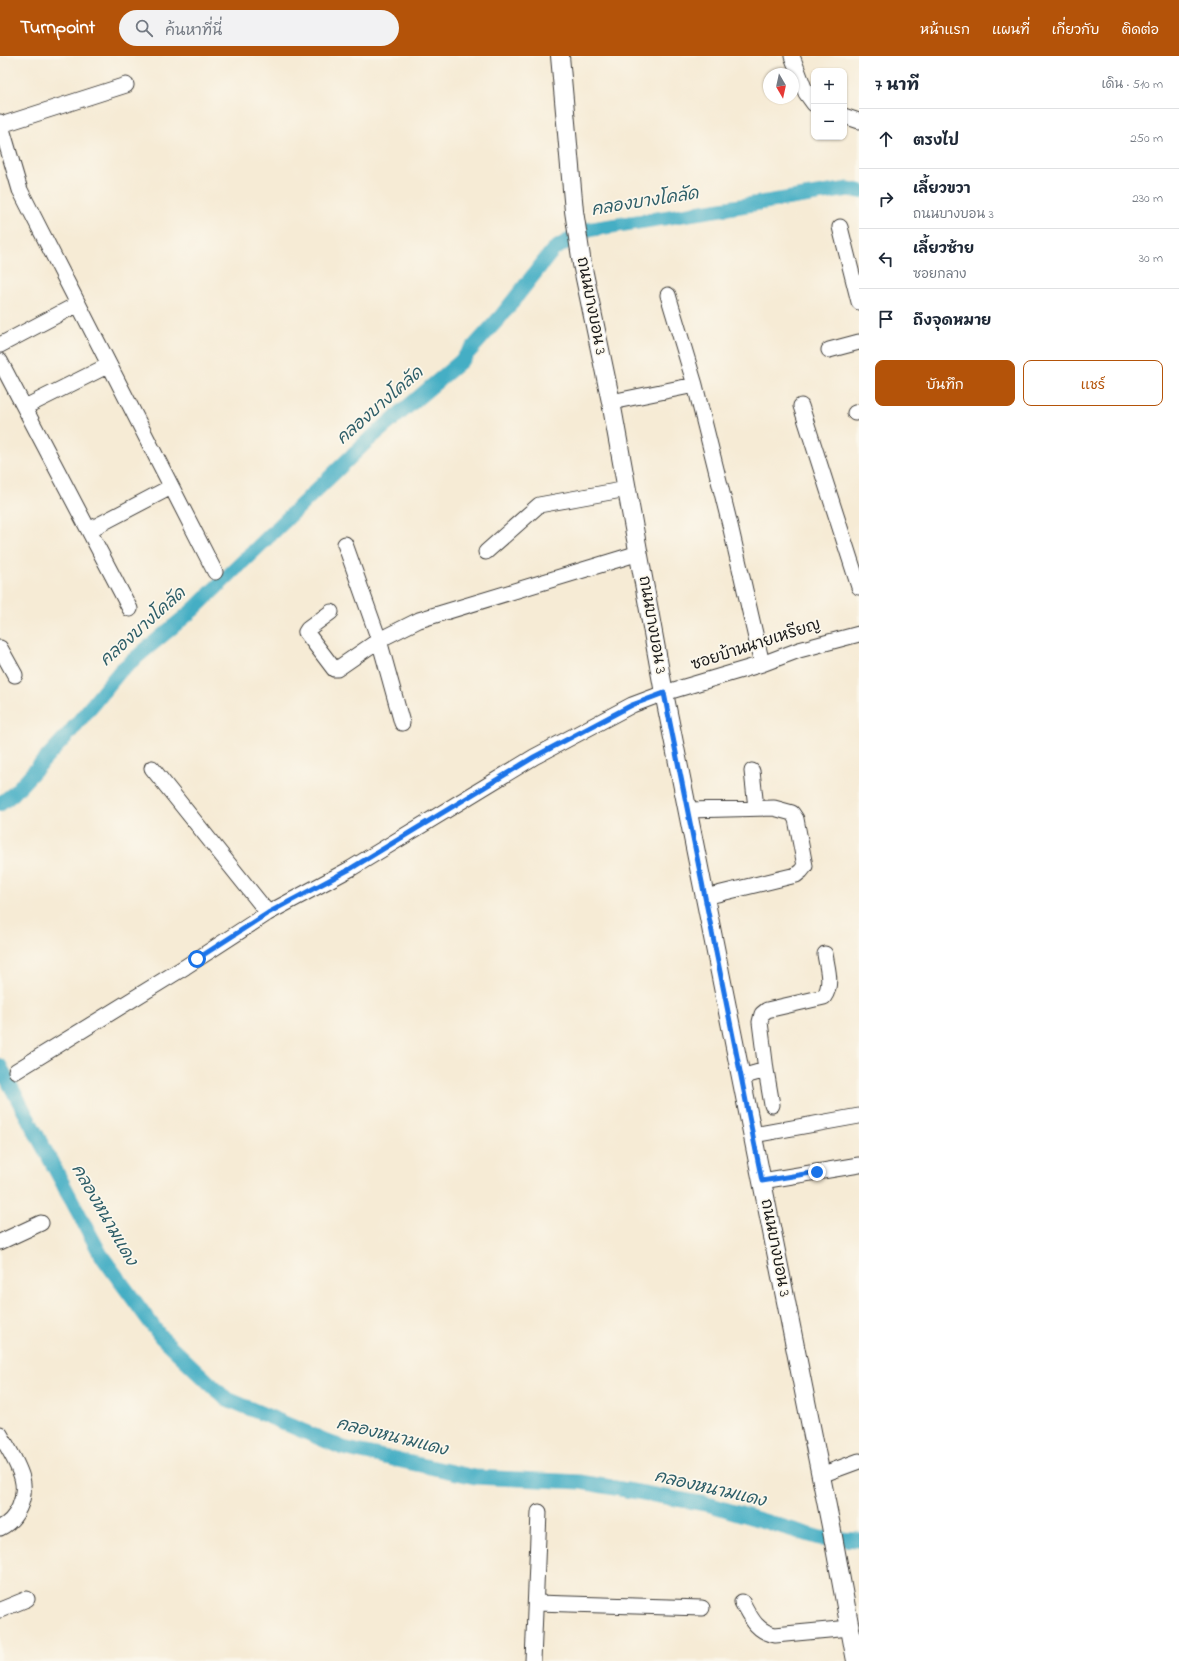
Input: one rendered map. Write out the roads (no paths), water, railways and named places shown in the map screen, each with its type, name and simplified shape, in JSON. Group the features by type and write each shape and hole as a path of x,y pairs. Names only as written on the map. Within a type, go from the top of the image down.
{"main road":[{"name":"ถนนบางบอน 3","path":"560,56 574,211 582,264 611,402 664,693 821,1475 856,1661"}],"street":[{"path":"792,56 806,94 811,100"},
{"path":"126,85 0,124 20,190 215,572"},
{"path":"847,117 859,121"},
{"path":"840,227 859,302"},
{"path":"668,295 695,385 730,525 762,664"},
{"path":"0,345 78,304"},
{"path":"829,350 859,342"},
{"path":"0,361 130,608"},
{"path":"25,407 109,365"},
{"path":"611,402 695,385"},
{"path":"801,406 859,587"},
{"path":"89,530 171,487"},
{"path":"486,552 539,505 627,489"},
{"path":"345,544 379,640 402,723"},
{"path":"331,612 306,630 308,635 334,669 337,669 379,640 419,620 639,552"},
{"name":"ซอยบ้านนายเหรียญ","path":"16,1071 185,967 268,913 350,869 534,757 632,705 664,693 762,664 799,650 859,634"},
{"path":"0,648 15,674"},
{"path":"152,768 268,913"},
{"path":"752,771 756,808"},
{"path":"688,810 774,808 792,813 796,820 804,866 801,871 796,875 706,897"},
{"path":"772,1105 760,1022 762,1014 767,1010 824,997 829,984 825,954"},
{"path":"741,1077 766,1070"},
{"path":"753,1135 859,1116"},
{"path":"762,1181 859,1165"},
{"path":"0,1242 41,1223"},
{"path":"0,1434 22,1479 22,1496 17,1514 10,1523 0,1528"},
{"path":"821,1475 859,1461"},
{"path":"534,1661 539,1512"},
{"path":"0,1610 27,1599"},
{"path":"742,1602 758,1627 765,1633 775,1635 850,1628"},
{"path":"536,1603 702,1608"}],"waterway":[{"name":"คลองบางโคลัด","path":"0,804 13,794 70,732 121,670 193,610 365,443 460,362 502,315 553,250 586,230 849,189 859,191"},
{"name":"คลองหนามแดง","path":"0,1066 101,1255 161,1337 225,1398 343,1448 475,1477 581,1482 711,1505 820,1538 859,1540"}]}
